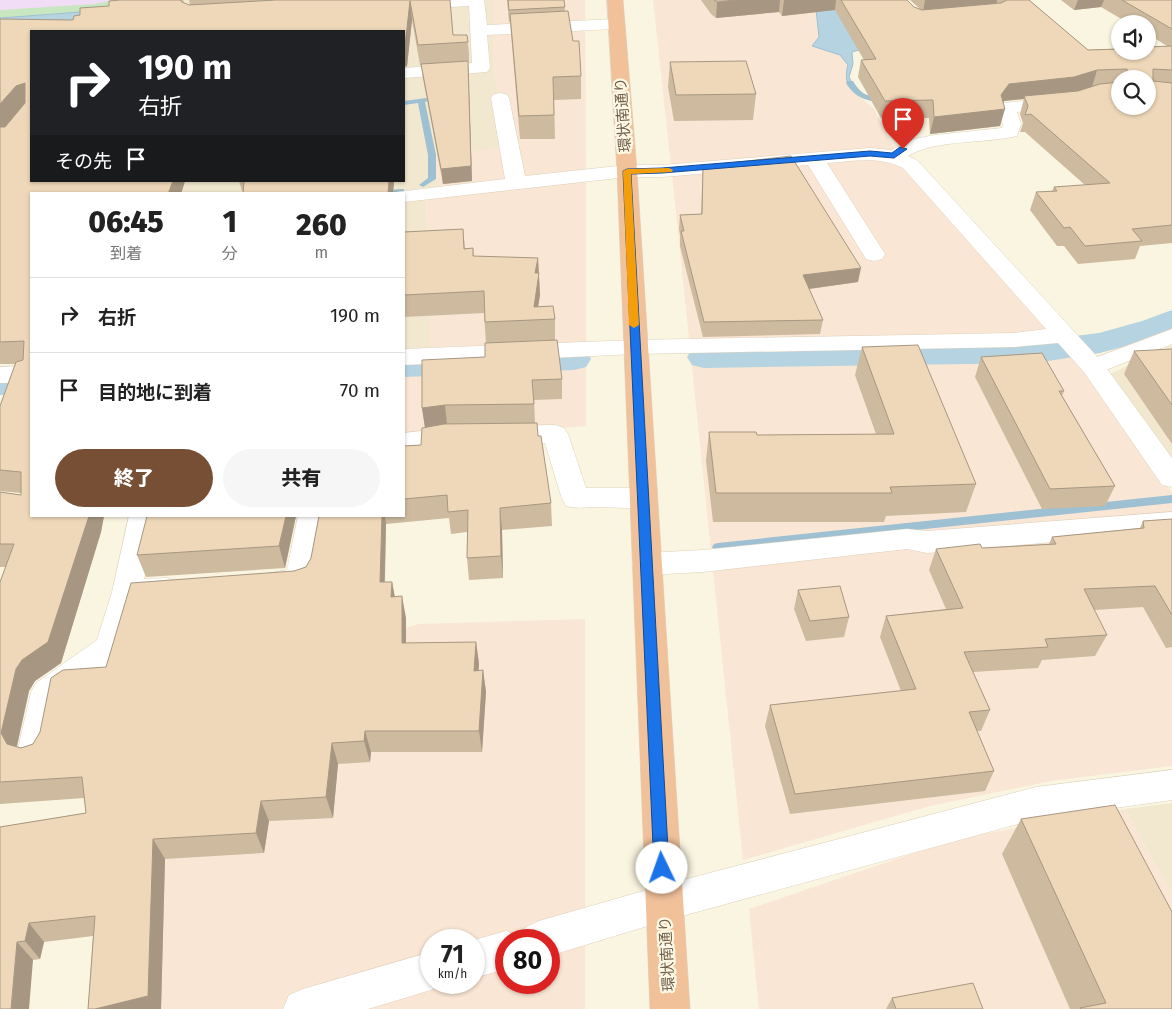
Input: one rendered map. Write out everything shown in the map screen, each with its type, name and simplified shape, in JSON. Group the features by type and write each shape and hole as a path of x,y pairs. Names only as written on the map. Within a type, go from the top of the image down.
{"highway":[{"name":"環状南通り","path":"616,12 627,171 642,498 670,1009"}],"street":[{"path":"397,5 477,1 481,68 405,73"},
{"path":"478,30 616,12"},
{"path":"894,156 903,149 931,140 996,136 1010,132 1012,124 1008,109 1072,101 1092,94 1111,93"},
{"path":"500,98 516,184"},
{"path":"405,196 627,171 662,171 870,154 894,156 910,164 1088,362 1168,468"},
{"path":"814,158 874,254"},
{"path":"1088,362 1172,336"},
{"path":"405,357 635,347 1014,340 1065,337"},
{"path":"0,375 30,374"},
{"path":"405,442 447,436 555,434 576,499 595,497 642,498"},
{"path":"34,753 47,692 110,647 127,592 143,517"},
{"path":"252,584 300,580 312,517"},
{"path":"646,564 703,562 906,539 927,542 1172,522"},
{"path":"127,592 195,587"},
{"path":"560,934 664,903 1036,804 1172,785"},
{"path":"1104,794 1122,828"},
{"path":"303,1009 420,975"}],"shaded area":[{"path":"0,0 120,0 112,5 0,15"},
{"path":"147,0 493,0 493,70 512,147 434,157 438,187 389,192 72,192 75,182 405,182 405,30 30,31 0,23 129,12"},
{"path":"493,0 585,0 586,172 438,187 434,157 512,146 493,70"},
{"path":"653,0 822,0 849,64 848,81 858,95 874,109 895,150 671,166"},
{"path":"876,159 905,167 1083,364 1172,493 1172,766 1051,781 930,806 743,860 672,174"},
{"path":"586,180 586,426 462,436 405,444 405,375 430,374 426,197"},
{"path":"426,197 431,374 405,375 405,199"},
{"path":"1172,345 1172,463 1110,374"},
{"path":"585,619 585,1009 90,1009 100,893 375,637 419,624"},
{"path":"1172,803 1172,894 1125,809"},
{"path":"1125,809 1172,894 1172,1009 759,1009 749,909 959,838"}],"green space":[{"path":"114,0 129,0 108,10 0,18 0,10 95,4"}],"water":[{"path":"815,0 850,17 866,48 852,52 853,64 849,77 858,95 847,82 848,65 840,55 812,46 819,37"},
{"path":"108,10 135,14 23,30 0,43 0,18"}],"building":[{"path":"180,0 189,5 276,0 450,0 453,35 467,35 468,42 418,45 410,1 405,46 405,30 30,30 30,182 173,182 169,192 30,192 30,517 89,517 48,642 22,660 16,669 1,733 7,744 21,748 33,744 40,732 51,678 63,670 106,667 131,583 294,571 306,567 311,558 319,517 382,517 380,582 392,582 391,597 402,596 402,643 476,642 474,671 483,670 479,731 365,731 364,741 332,743 326,797 261,801 256,833 153,839 148,996 88,1009 95,916 29,923 25,941 17,942 11,1009 0,1009 0,827 86,813 82,777 0,782 0,582 14,544 0,544 0,492 21,495 21,472 0,470 0,406 16,362 23,360 24,341 0,342 0,127 5,127 25,103 25,83 16,86 0,104 0,19 73,20 74,16 80,15 80,8 109,6 109,1"},
{"path":"508,0 564,0 565,7 509,10"},
{"path":"714,0 736,0 717,2"},
{"path":"841,0 907,0 914,7 922,10 1001,3 1007,0 1029,0 1088,50 1111,49 1111,60 1156,60 1156,47 1172,46 1172,70 1097,70 1074,77 1009,84 1001,95 1005,109 934,117 933,100 885,101 861,60 876,59"},
{"path":"1122,0 1172,0 1172,29 1156,20 1156,15 1148,15"},
{"path":"568,11 573,41 579,41 581,76 553,77 554,115 519,116 510,14"},
{"path":"468,61 471,166 441,169 421,64"},
{"path":"746,61 756,94 676,95 670,62"},
{"path":"1156,81 1172,83 1172,225 1132,229 1142,241 1085,246 1070,227 1064,228 1036,192 1057,191 1054,187 1110,183 1031,114 1025,115 1028,106 1024,96 1078,91 1100,84 1111,83 1111,115 1156,115"},
{"path":"791,156 861,268 803,275 823,320 704,322 681,231 684,231 680,215 702,214 703,166"},
{"path":"244,182 389,182 388,192 243,192"},
{"path":"463,229 464,249 473,248 473,256 538,258 535,273 539,273 534,307 553,306 555,319 485,322 484,291 405,295 405,232"},
{"path":"557,340 562,379 532,380 534,404 445,405 422,408 422,360 485,357 485,343"},
{"path":"918,345 976,484 890,487 892,493 716,493 709,432 756,432 757,435 894,434 862,347"},
{"path":"1172,349 1172,405 1134,351"},
{"path":"1042,353 1064,391 1059,391 1115,486 1050,489 981,357"},
{"path":"537,423 538,436 541,436 551,503 500,508 501,556 467,558 468,510 448,512 447,495 405,499 405,446 421,445 422,428 444,424"},
{"path":"147,517 286,517 279,546 137,555"},
{"path":"1172,519 1172,615 1155,586 1084,589 1107,635 1045,639 1048,647 964,652 990,710 969,712 994,771 795,794 770,705 916,689 886,616 963,608 936,549 980,544 982,548 1056,544 1052,537 1144,528 1143,521"},
{"path":"840,586 849,617 810,621 798,590"},
{"path":"1115,805 1172,912 1172,1009 1080,1008 1106,1003 1021,819"},
{"path":"973,983 983,1009 896,1009 892,998"}],"waterway":[{"path":"850,83 860,95 884,101"},
{"path":"405,103 426,100"},
{"path":"421,102 432,155 432,179 423,185"},
{"path":"390,192 401,191"},
{"path":"704,357 1035,352 1100,343 1154,328 1172,320"},
{"path":"405,366 574,359"},
{"path":"0,384 30,383"},
{"path":"718,547 1172,499"}],"slow traffic":[{"path":"634,325 627,171 669,170"}],"route":[{"path":"662,868 627,171 662,171 870,154 894,156 903,149"}]}
